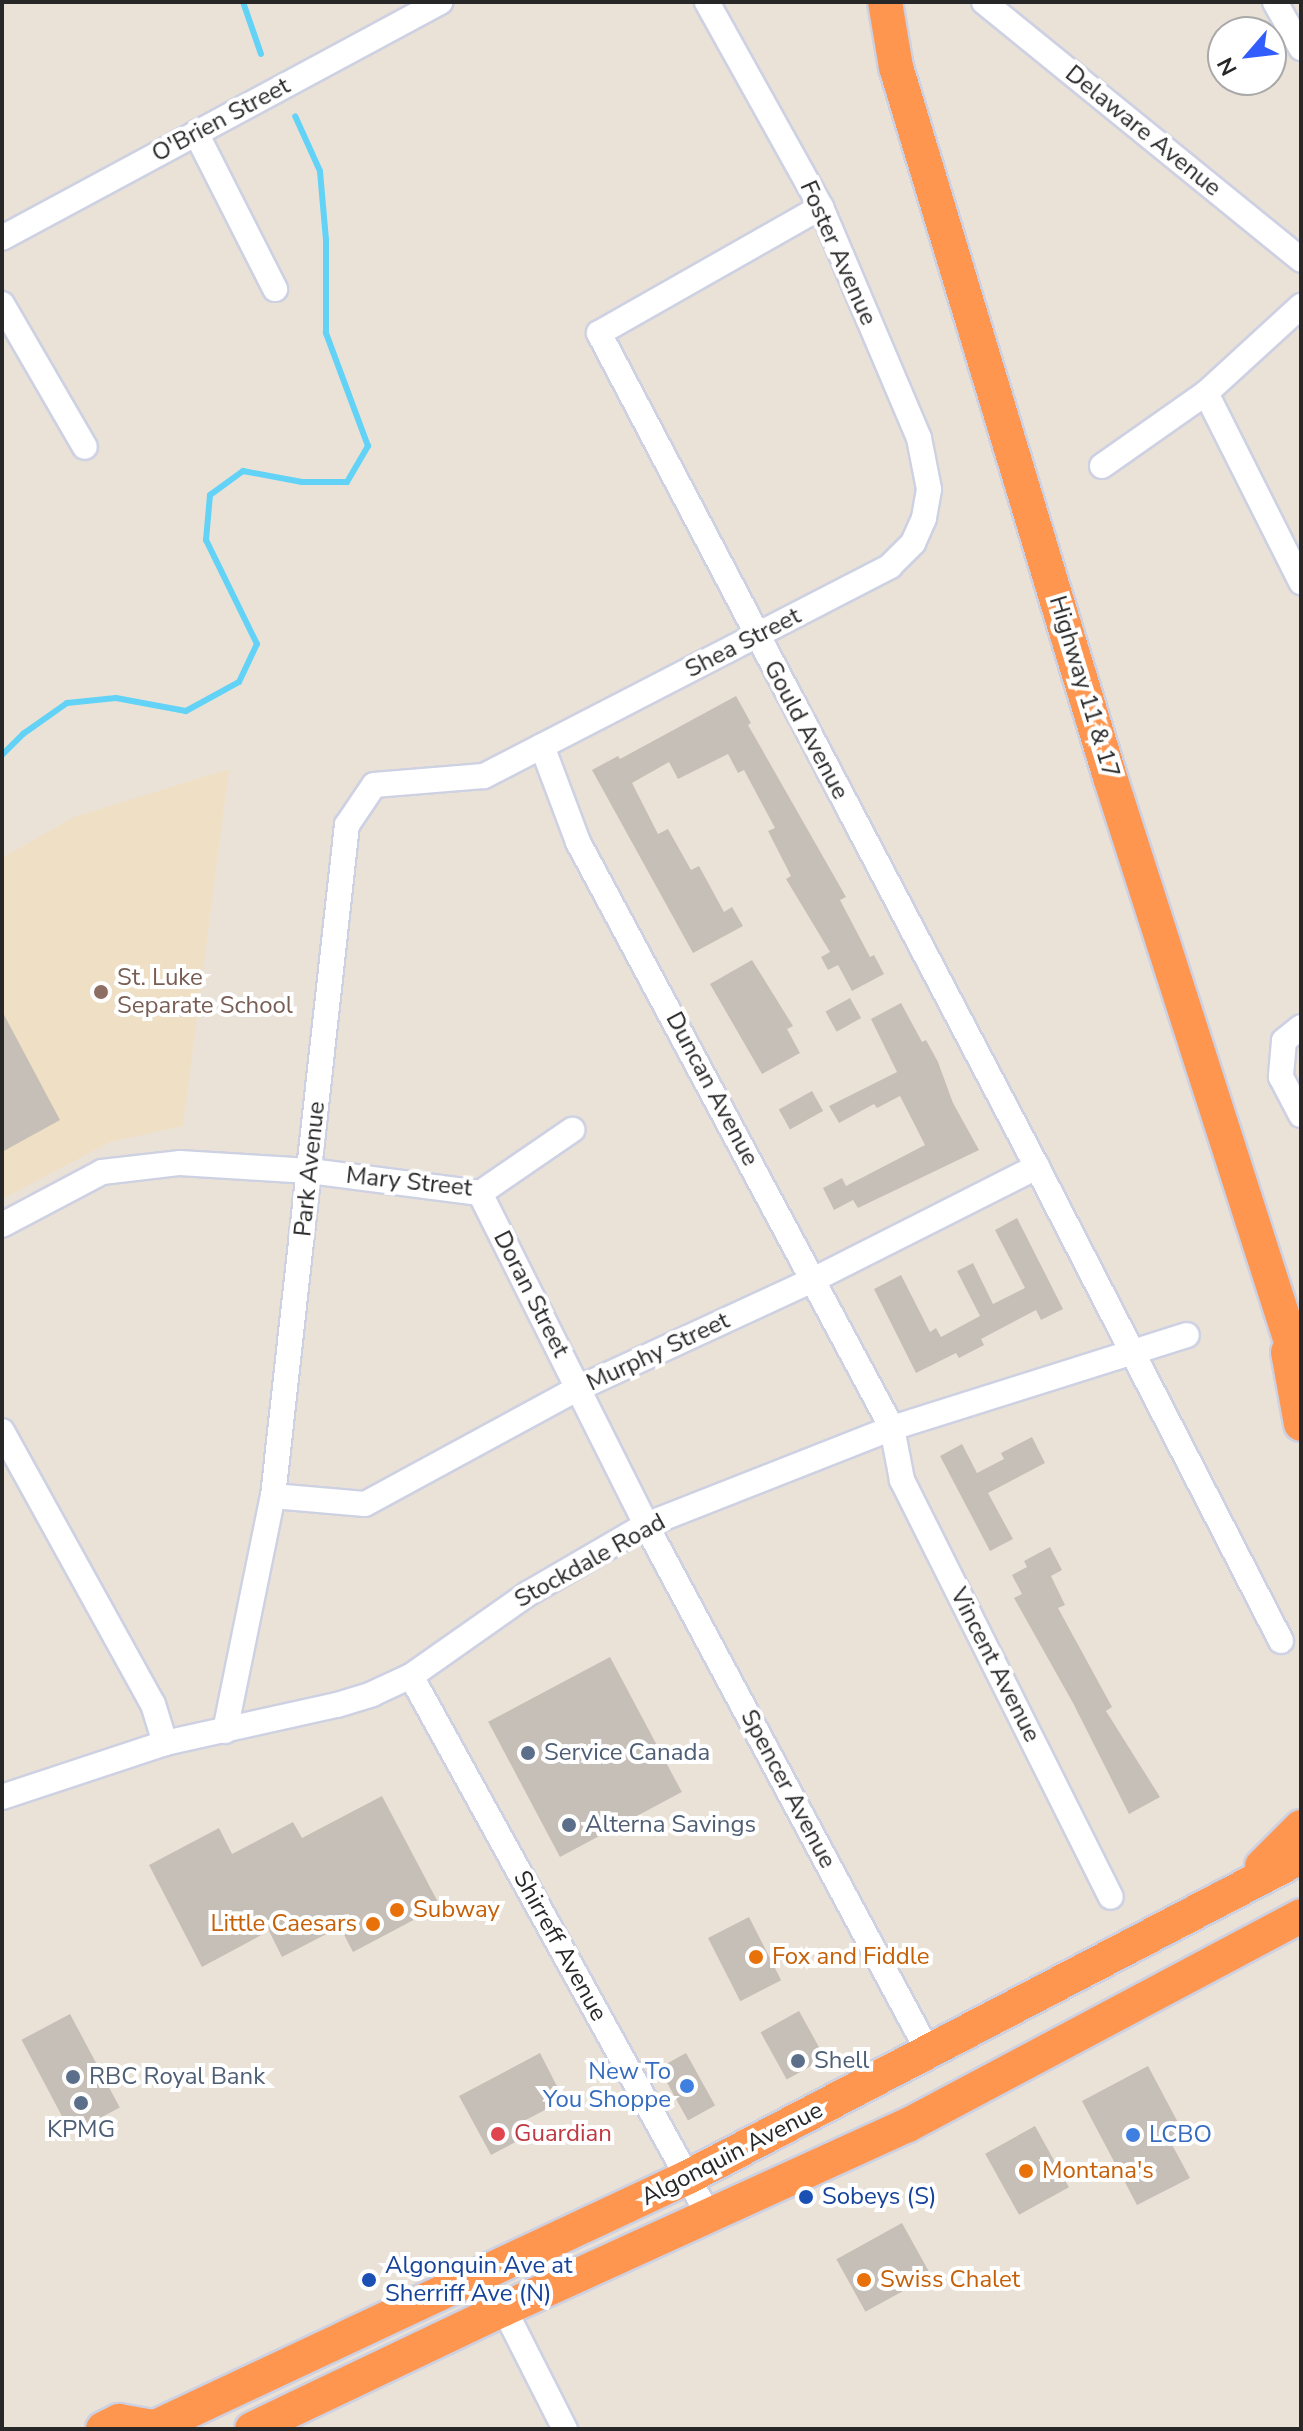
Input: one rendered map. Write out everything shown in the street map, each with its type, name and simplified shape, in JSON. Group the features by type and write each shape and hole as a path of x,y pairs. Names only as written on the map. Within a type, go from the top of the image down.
{"highway":[{"name":"Highway 11 & 17","path":"866,2 896,67"},
{"name":"Highway 11 & 17","path":"885,2 896,67 1137,865 1301,1373"},
{"name":"Highway 11 & 17","path":"1280,1304 1301,1387"},
{"path":"1280,1304 1301,1353"},
{"path":"1280,1304 1301,1424"},
{"path":"1237,1891 1301,1827"},
{"name":"Algonquin Avenue","path":"152,2428 688,2177 1301,1857"},
{"name":"Algonquin Avenue","path":"252,2429 504,2309 908,2125 1301,1916"},
{"path":"1205,1967 1301,1943"},
{"path":"103,2429 119,2421 152,2428"}],"street":[{"name":"O'Brien Street","path":"2,238 440,2"},
{"name":"Foster Avenue","path":"707,2 821,207 919,438 929,489 924,518"},
{"name":"Delaware Avenue","path":"984,2 1301,260"},
{"path":"1275,2 1301,48"},
{"path":"196,133 275,289"},
{"name":"Gould Avenue","path":"821,207 599,333 1037,1167 1281,1641"},
{"path":"2,304 85,447"},
{"path":"1102,466 1206,393 1301,306"},
{"path":"1206,393 1301,582"},
{"name":"Shea Street","path":"542,746 890,566 913,543 924,518"},
{"name":"Park Avenue","path":"225,1731 273,1496 347,825 374,785 484,776 542,746"},
{"name":"Duncan Avenue","path":"542,746 578,842 815,1279 892,1428"},
{"path":"1292,1034 1281,1077 1301,1115"},
{"name":"Mary Street","path":"2,1225 102,1172 180,1163 310,1171 480,1193 572,1130"},
{"name":"Murphy Street","path":"273,1496 365,1504 579,1388 815,1279 1037,1167"},
{"name":"Doran Street","path":"480,1193 646,1525"},
{"name":"Stockdale Road","path":"2,1797 165,1743 337,1705 411,1676 529,1593 646,1525 892,1428 1187,1335"},
{"name":"Vincent Avenue","path":"892,1428 902,1480 1111,1897"},
{"path":"2,1431 153,1704 165,1743"},
{"name":"Spencer Avenue","path":"646,1525 929,2053"},
{"name":"Shirreff Avenue","path":"411,1676 709,2216"},
{"path":"504,2309 565,2429"}],"shaded area":[{"name":"St. Luke Separate School","path":"229,769 183,1126 110,1142 2,1199 2,858 74,817"}],"building":[{"path":"736,696 751,723 748,725 846,897 840,900 870,957 874,955 884,974 852,991 838,965 828,970 821,957 830,952 786,879 791,876 768,831 775,828 744,770 738,773 728,754 678,779 669,762 632,783 658,834 668,829 691,870 699,866 724,912 732,907 743,926 693,953 592,770 618,756 620,759"},
{"path":"752,960 793,1026 787,1029 800,1053 762,1074 710,984"},
{"path":"850,998 861,1018 837,1032 826,1012"},
{"path":"901,1003 922,1042 926,1040 938,1062 953,1103 979,1150 858,1208 853,1200 834,1210 823,1188 842,1178 846,1186 925,1145 900,1096 877,1108 874,1104 839,1123 829,1106 897,1072 871,1019"},
{"path":"2,1011 60,1120 2,1152"},
{"path":"812,1091 823,1111 790,1130 779,1109"},
{"path":"1017,1218 1063,1309 1041,1320 1036,1310 981,1339 984,1345 959,1358 956,1353 916,1373 874,1289 901,1275 930,1332 936,1328 941,1337 980,1316 957,1271 973,1263 993,1304 1025,1288 995,1230"},
{"path":"1032,1437 1045,1463 988,1493 1013,1539 990,1551 940,1456 962,1444 977,1473 1004,1459 1001,1453"},
{"path":"1050,1547 1062,1570 1051,1576 1065,1605 1058,1608 1112,1707 1106,1711 1160,1797 1129,1814 1073,1703 1014,1598 1022,1594 1012,1575 1027,1567 1024,1561"},
{"path":"610,1657 682,1792 560,1857 488,1722"},
{"path":"382,1796 440,1906 353,1952 340,1927 282,1957 269,1931 202,1967 149,1865 219,1828 232,1854 293,1822 302,1838"},
{"path":"749,1917 781,1980 740,2001 708,1938"},
{"path":"799,2011 825,2058 787,2080 761,2032"},
{"path":"70,2014 120,2108 71,2133 21,2040"},
{"path":"540,2053 564,2100 520,2123 527,2136 491,2155 459,2096"},
{"name":"New To You Shoppe","path":"686,2053 715,2105 688,2121 659,2068"},
{"path":"1148,2066 1183,2132 1169,2139 1190,2178 1137,2205 1082,2101"},
{"path":"1035,2126 1069,2187 1019,2215 985,2154"},
{"path":"902,2223 931,2275 865,2312 836,2259"}],"waterway":[{"path":"243,2 261,54"},
{"path":"2,755 23,734 67,703 116,698 186,711 239,682 257,644 206,540 210,495 243,471 302,482 347,482 368,446 326,333 326,240 320,171 295,116"}],"place":[{"name":"St. Luke Separate School","path":"101,992"},
{"name":"Service Canada","path":"528,1753"},
{"name":"Alterna Savings","path":"569,1825"},
{"name":"Subway","path":"397,1910"},
{"name":"Little Caesars","path":"373,1924"},
{"name":"Fox and Fiddle","path":"756,1957"},
{"name":"Shell","path":"798,2061"},
{"name":"RBC Royal Bank","path":"73,2077"},
{"name":"New To You Shoppe","path":"687,2086"},
{"name":"KPMG","path":"81,2103"},
{"name":"Guardian","path":"498,2134"},
{"name":"LCBO","path":"1133,2135"},
{"name":"Montana's","path":"1026,2171"},
{"name":"Sobeys (S)","path":"806,2197"},
{"name":"Algonquin Ave at Sherriff Ave (N)","path":"369,2280"},
{"name":"Swiss Chalet","path":"864,2280"}]}
